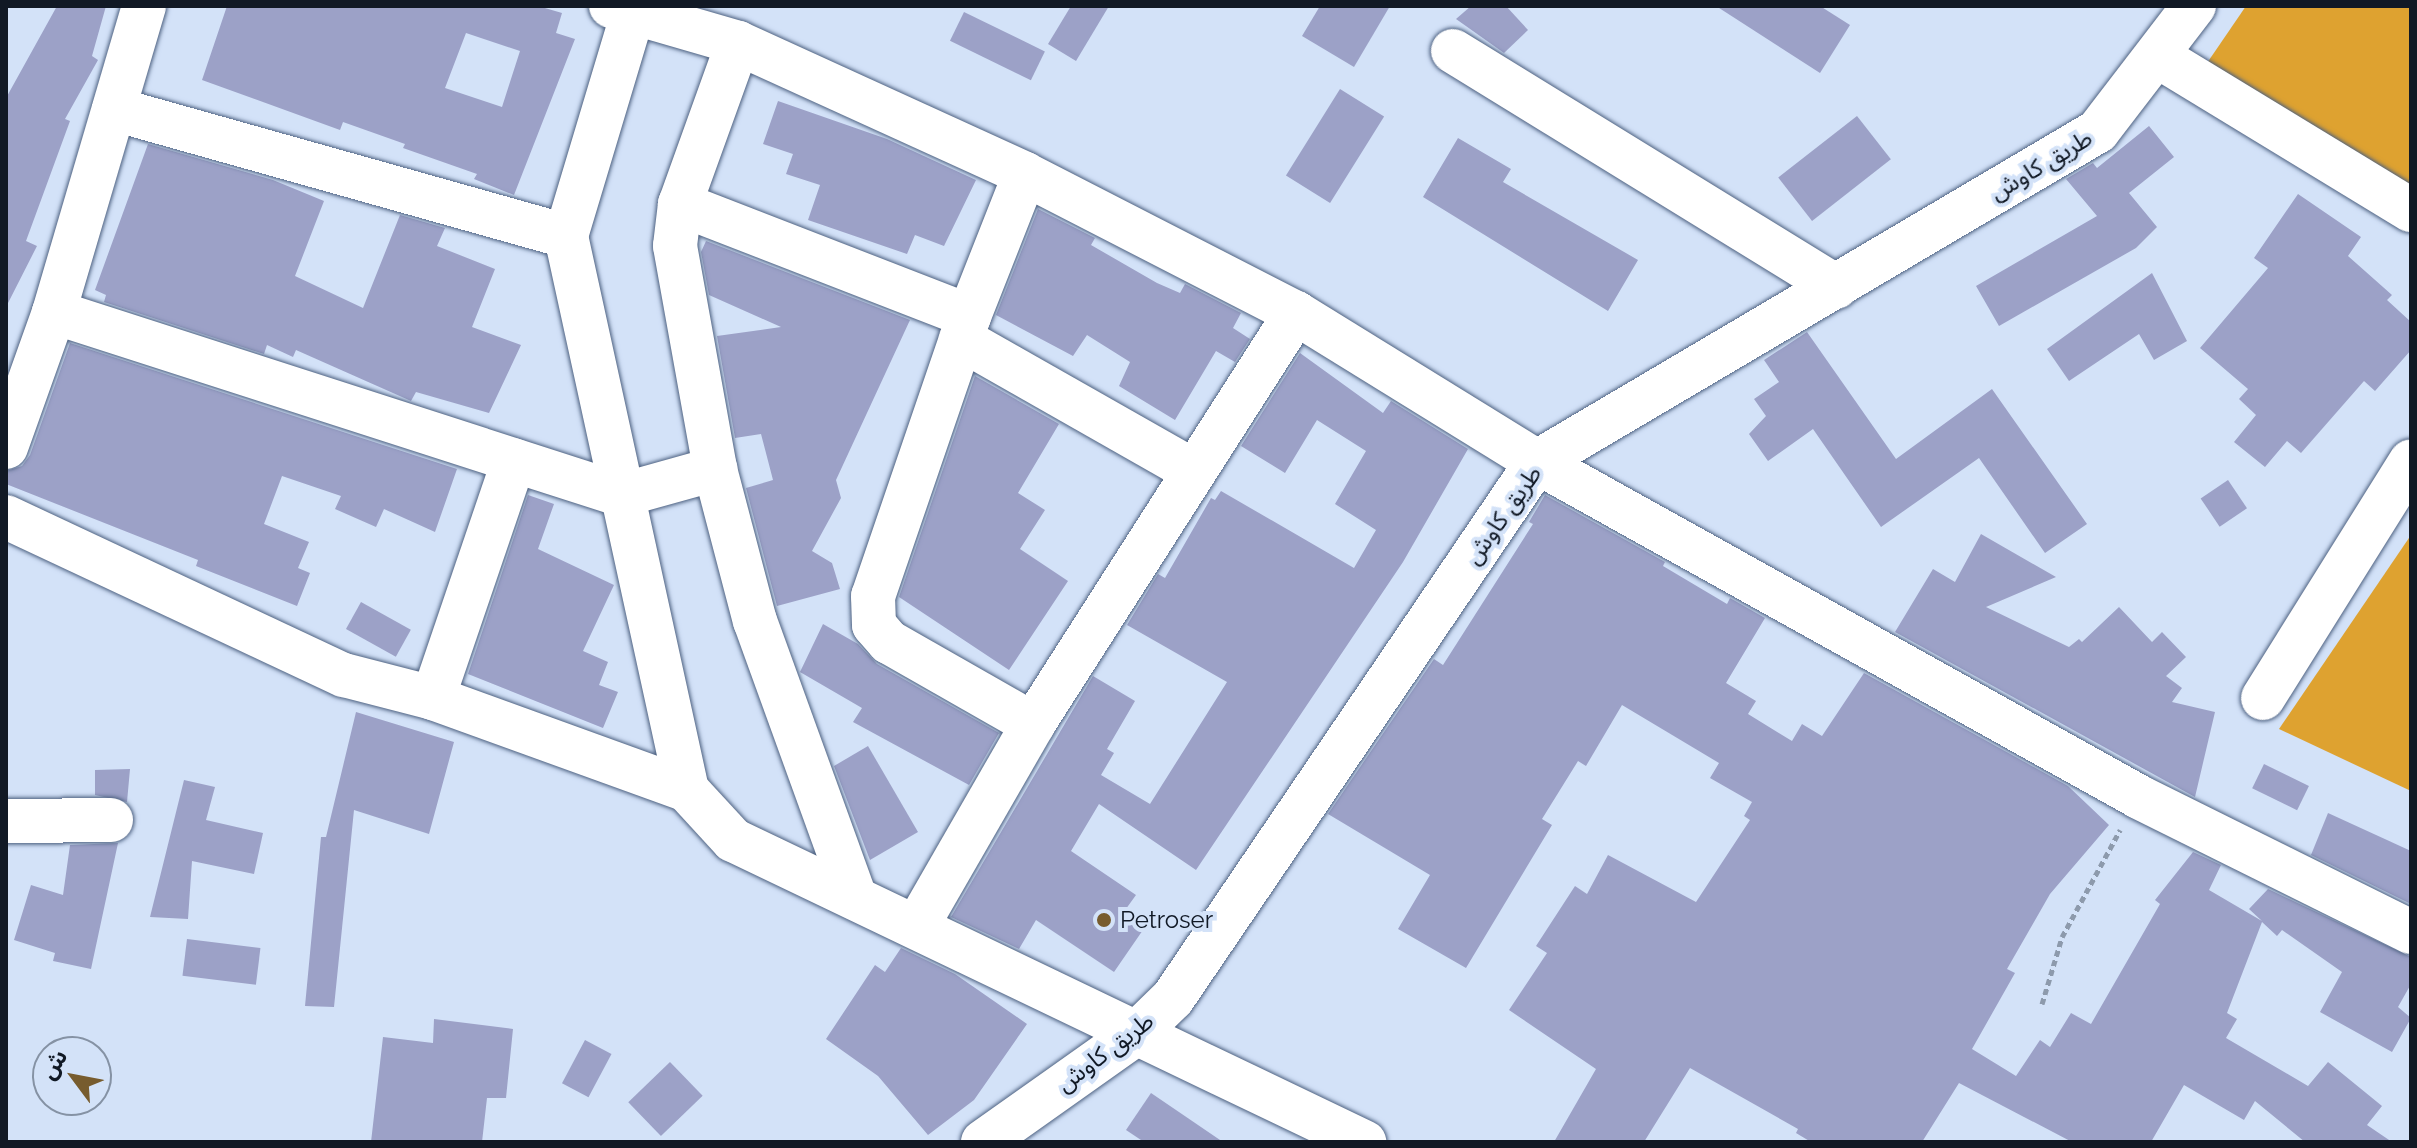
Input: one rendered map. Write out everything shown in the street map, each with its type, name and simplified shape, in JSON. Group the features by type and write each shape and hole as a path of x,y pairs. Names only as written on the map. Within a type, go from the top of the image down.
{"street":[{"path":"6,447 54,312 144,6"},
{"name":"طريق كاوش","path":"983,1142 1137,1033 1173,998 1537,462 2098,131 2159,57 2194,6"},
{"path":"687,790 566,236 626,8 738,43 1025,174 1296,313 1537,462 2139,797 2411,932"},
{"path":"738,43 680,204 675,246 715,469 755,621 855,898"},
{"path":"1453,51 1836,287"},
{"path":"2159,57 2411,210"},
{"path":"114,109 566,236"},
{"path":"1025,174 965,328 873,596 874,625 889,642 1033,724"},
{"path":"680,204 965,328 1193,471"},
{"path":"54,312 622,495 715,469"},
{"path":"917,926 1033,724 1296,313"},
{"path":"433,698 514,460"},
{"path":"2263,698 2411,461"},
{"path":"6,517 344,675 433,698 687,790 733,840 1364,1142"},
{"path":"6,821 111,820"}],"path":[{"path":"2042,1004 2062,937 2139,797"}],"shaded area":[{"path":"2246,6 2411,6 2411,190 2205,66"},
{"path":"2411,535 2411,791 2279,729"}],"building":[{"path":"57,6 106,6 92,56 98,60 65,119 70,121 26,241 37,246 6,307 6,98"},
{"path":"227,6 538,6 562,13 556,33 575,39 514,195 474,179 477,174 403,148 405,144 343,122 340,130 202,80","holes":["466,33 520,51 502,107 445,88"]},
{"path":"1071,6 1109,6 1076,61 1048,44"},
{"path":"1320,6 1390,6 1354,67 1302,36"},
{"path":"1471,6 1506,6 1528,30 1504,53 1456,19"},
{"path":"1716,6 1820,6 1850,25 1820,73"},
{"path":"964,12 1045,51 1031,80 950,41"},
{"path":"1340,89 1384,117 1330,203 1286,176"},
{"path":"778,101 887,139 976,180 944,246 915,235 907,254 808,220 820,185 786,174 793,154 763,144"},
{"path":"1857,116 1891,159 1812,221 1778,178"},
{"path":"2149,126 2174,157 2129,193 2157,227 2136,248 1999,326 1976,286 2097,216 2066,179 2093,163 2097,168"},
{"path":"1458,138 1511,169 1503,182 1638,260 1608,311 1423,197"},
{"path":"148,144 273,180 324,201 295,276 363,308 400,215 445,228 437,246 495,269 472,327 521,345 489,413 416,392 411,401 296,350 293,357 267,345 264,354 104,302 106,295 95,290"},
{"path":"2298,194 2361,237 2348,256 2392,295 2387,300 2411,322 2411,350 2375,391 2364,381 2301,453 2287,441 2265,467 2234,442 2256,415 2239,399 2248,389 2200,348 2268,268 2254,258"},
{"path":"1038,209 1095,238 1091,245 1157,283 1180,293 1185,284 1241,313 1233,328 1250,339 1235,362 1216,351 1175,420 1119,386 1130,362 1087,335 1073,356 996,315"},
{"path":"706,241 910,320 836,480 841,498 812,551 832,563 840,589 777,606 746,488 773,480 761,434 735,438 717,336 781,327 709,295 701,252"},
{"path":"2152,273 2187,341 2154,360 2139,334 2069,381 2047,349"},
{"path":"1807,332 1896,459 1992,389 2087,524 2045,553 1979,458 1881,527 1813,429 1768,461 1749,434 1766,416 1754,399 1779,382 1764,360"},
{"path":"70,343 457,469 435,532 384,509 376,527 335,509 341,496 282,476 264,524 309,542 298,568 310,573 297,606 196,566 198,560 6,484 6,471 22,466 30,455"},
{"path":"1300,353 1383,413 1391,401 1468,449 1403,562 1196,870 1099,804 1071,851 1136,895 1123,913 1145,927 1114,972 1036,920 1019,949 951,917 1093,676 1135,701 1107,749 1114,753 1101,775 1150,804 1227,682 1127,625 1158,574 1165,578 1211,498 1215,500 1221,491 1354,568 1376,530 1335,504 1366,451 1317,420 1285,473 1241,446"},
{"path":"975,376 1059,424 1018,493 1045,510 1020,549 1068,581 1009,670 899,597"},
{"path":"2228,480 2247,508 2220,527 2201,498"},
{"path":"528,495 554,504 538,549 614,585 583,651 608,662 599,685 618,692 603,728 468,674"},
{"path":"1545,495 1665,562 1663,566 1727,604 1730,598 1765,618 1726,683 1756,701 1748,714 1792,741 1802,724 1822,736 1864,673 2068,786 2109,825 2050,894 2007,969 2015,973 1972,1049 2016,1076 2040,1040 2050,1047 2071,1013 2091,1024 2160,904 2155,900 2193,852 2221,865 2209,890 2262,921 2249,909 2268,889 2411,957 2411,984 2398,1007 2411,1018 2392,1052 2320,1012 2342,972 2282,930 2277,936 2262,922 2227,1013 2237,1019 2226,1038 2308,1086 2328,1062 2382,1106 2367,1125 2392,1142 2305,1142 2255,1101 2244,1120 2184,1085 2151,1142 2072,1142 1959,1083 1922,1142 1811,1142 1796,1133 1798,1129 1690,1068 1644,1142 1554,1142 1596,1069 1509,1010 1547,953 1536,946 1575,886 1587,894 1608,855 1696,902 1750,820 1744,816 1752,802 1710,778 1719,763 1622,705 1586,766 1578,761 1542,819 1552,825 1466,968 1398,929 1430,875 1328,814 1434,659 1443,665 1533,524 1529,522"},
{"path":"1981,534 2056,577 1986,607 2069,647 2079,639 2082,642 2119,607 2152,642 2162,632 2186,657 2166,676 2182,688 2172,702 2215,712 2195,797 1895,632 1933,569 1955,582"},
{"path":"361,602 411,630 396,657 346,629"},
{"path":"823,624 858,644 877,664 999,733 969,785 853,722 862,708 800,672"},
{"path":"356,712 454,742 429,834 354,810 334,1007 305,1006 321,837 326,837"},
{"path":"868,746 918,832 870,860 834,766"},
{"path":"2264,764 2309,786 2297,810 2252,788"},
{"path":"130,769 127,802 95,795 95,770"},
{"path":"184,780 215,787 206,820 263,833 254,874 192,861 188,919 150,917"},
{"path":"2328,813 2411,851 2411,904 2311,855"},
{"path":"118,843 91,969 53,961 55,953 14,940 31,885 63,895 70,845"},
{"path":"187,939 260,948 256,985 182,976"},
{"path":"901,948 955,974 1027,1024 974,1100 928,1135 878,1076 826,1039 875,965 885,972"},
{"path":"434,1019 513,1029 506,1098 487,1098 482,1142 371,1142 383,1037 433,1043"},
{"path":"585,1040 611,1054 588,1097 562,1083"},
{"path":"670,1062 703,1096 661,1136 628,1102"},
{"path":"1151,1093 1223,1142 1144,1142 1126,1130"}],"place":[{"name":"Petroser","path":"1104,920"}]}
